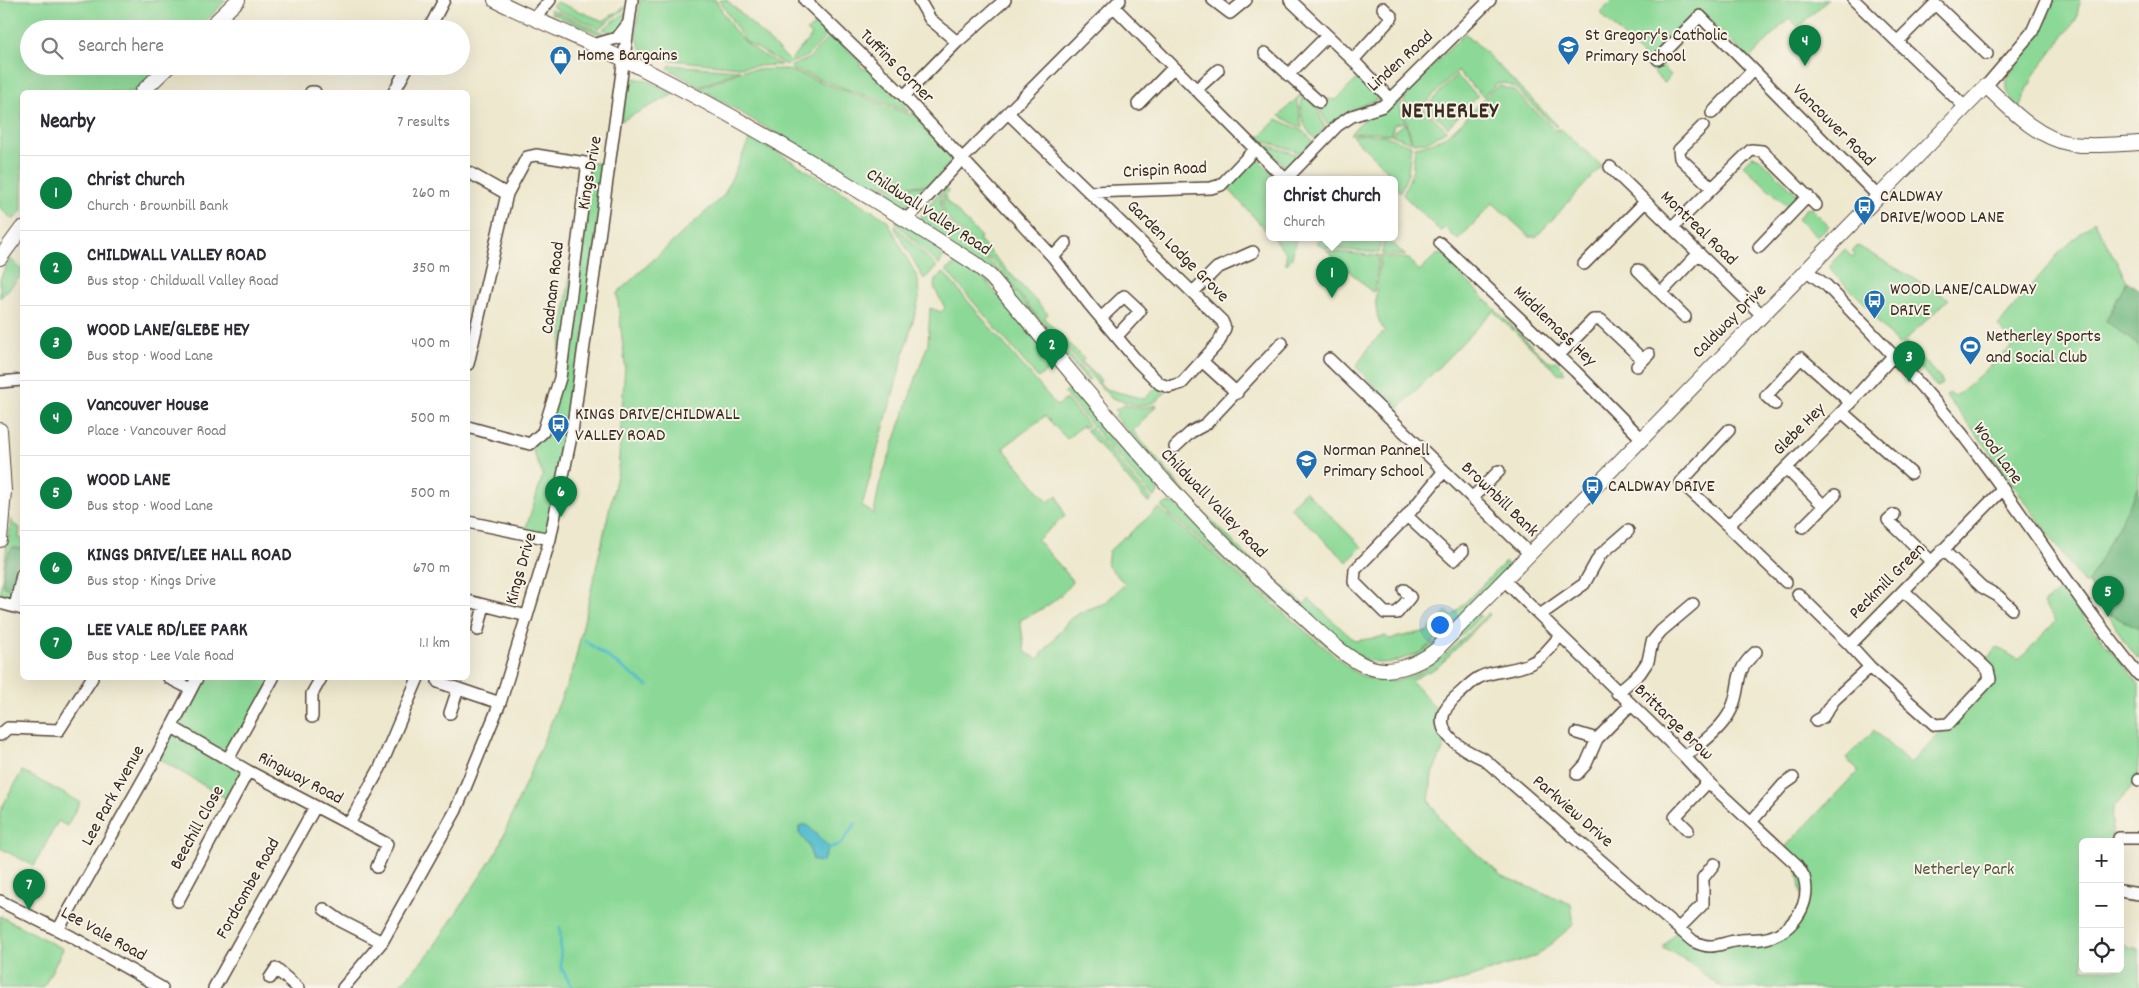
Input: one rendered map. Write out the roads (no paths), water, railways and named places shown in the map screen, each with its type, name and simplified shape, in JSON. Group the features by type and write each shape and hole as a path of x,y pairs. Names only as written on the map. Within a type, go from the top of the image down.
{"main road":[{"path":"217,20 238,0"},
{"name":"Childwall Valley Road","path":"495,0 593,45 695,96 818,166 974,263 991,277 1170,490 1238,560 1283,600 1352,658 1365,666 1390,670 1405,667 1426,658"},
{"path":"149,90 162,75"},
{"path":"1986,86 2016,115 2047,136 2071,144 2139,143"},
{"name":"Caldway Drive","path":"1426,658 1530,554 1986,86"},
{"path":"0,258 20,231"},
{"path":"0,430 4,491 0,540"}],"street":[{"path":"434,20 444,0"},
{"path":"534,19 550,0"},
{"name":"Kings Drive","path":"343,988 382,942 456,810 500,703 550,539 572,432 632,0"},
{"name":"Tuffins Corner","path":"805,0 904,96 961,160"},
{"path":"919,0 930,19 957,42"},
{"path":"904,96 957,42 1005,0"},
{"path":"1213,0 1230,13 1246,0"},
{"path":"1290,0 1353,60 1390,99"},
{"name":"Linden Road","path":"1288,176 1338,125 1352,116 1382,106 1490,0"},
{"path":"1854,0 1965,107"},
{"name":"Caldway Drive","path":"1986,86 2032,32 2046,0"},
{"path":"906,220 961,160 1117,4 1173,68 1282,176"},
{"path":"1898,42 1935,4 1987,54"},
{"path":"1353,60 1392,17 1383,8"},
{"name":"Vancouver Road","path":"1658,59 1700,16 1878,196"},
{"path":"593,45 617,38 629,22"},
{"path":"1288,75 1327,36"},
{"path":"1265,53 1318,102"},
{"path":"1138,104 1173,68"},
{"path":"1196,90 1218,70"},
{"path":"1712,113 1753,70"},
{"path":"395,90 403,75"},
{"name":"Garden Lodge Grove","path":"961,160 1053,257 1137,361 1160,384 1169,387 1182,382 1203,362 1219,342 1225,328 1222,320 1009,114"},
{"path":"1703,126 1679,150 1680,158 1711,188"},
{"name":"Crispin Road","path":"1091,192 1211,188 1221,185 1255,149"},
{"path":"1672,228 1752,150 1762,151 1812,200 1759,247"},
{"name":"Cadnam Road","path":"470,428 530,444 544,432 560,378 587,170 585,163 536,155 527,157 507,194"},
{"name":"Montreal Road","path":"1610,168 1762,315"},
{"path":"470,173 507,194 472,316 470,340"},
{"path":"1584,264 1645,202"},
{"path":"1053,257 1066,243"},
{"name":"Middlemass Hey","path":"1440,243 1559,355 1642,439"},
{"path":"1193,292 1217,268 1253,252"},
{"path":"1661,293 1699,253"},
{"path":"1638,270 1685,317"},
{"name":"Wood Lane","path":"1807,271 1827,286 1894,355 1957,428 2097,623 2139,675"},
{"path":"1101,318 1124,296 1140,311 1117,336"},
{"path":"1559,355 1593,320 1601,320 1643,360"},
{"path":"1175,447 1191,432 1206,424 1282,343"},
{"name":"Glebe Hey","path":"1728,526 1851,403 1894,355"},
{"path":"1775,404 1766,396 1801,358 1851,403"},
{"name":"Brownbill Bank","path":"1329,359 1530,554"},
{"path":"1203,362 1236,393"},
{"path":"0,382 20,380"},
{"path":"1842,412 1911,473"},
{"path":"1729,430 1681,482 1786,582"},
{"path":"1786,468 1823,506"},
{"path":"1472,497 1499,470"},
{"name":"Brownbill Bank","path":"1404,590 1410,598 1397,613 1385,613 1354,582 1355,570 1407,516 1444,471"},
{"name":"Peckmill Green","path":"1798,594 1850,645 2002,490"},
{"path":"1803,528 1835,494"},
{"path":"1894,515 1888,520 1931,561"},
{"path":"1407,516 1454,560 1463,551"},
{"path":"470,522 550,539"},
{"path":"1540,616 1584,584 1600,555 1628,531"},
{"path":"1944,551 1982,586 1998,596 2012,609"},
{"name":"Brittarge Brow","path":"1504,580 1617,693 1685,757 1708,782 1796,864 1804,878 1806,895"},
{"path":"1850,645 1870,667 1935,725 1948,724 1990,679 1988,670 1904,591"},
{"path":"470,602 527,616"},
{"path":"0,603 19,608"},
{"path":"1617,693 1640,673 1648,661 1652,642 1661,631 1693,604"},
{"path":"478,630 484,605"},
{"name":"Parkview Drive","path":"1560,636 1541,657 1529,664 1479,677 1453,699 1443,714 1443,726 1452,742 1484,759 1679,928 1705,947 1717,947 1742,939 1762,939 1776,935 1790,926 1798,916 1806,895"},
{"path":"1685,757 1731,711 1736,694 1738,675 1745,662 1756,652"},
{"path":"1816,721 1823,716 1834,700 1870,667"},
{"path":"0,735 8,728 59,730 91,680"},
{"path":"173,680 191,689"},
{"name":"Lee Park Avenue","path":"58,930 172,727 196,680"},
{"path":"228,759 272,680"},
{"path":"312,717 312,694 320,680"},
{"name":"Ringway Road","path":"172,727 248,771 349,824 380,768 417,680"},
{"path":"438,682 500,703"},
{"path":"450,713 458,689"},
{"path":"1576,774 1586,764 1597,739 1630,704"},
{"path":"1577,733 1597,739"},
{"name":"Beechill Close","path":"178,901 248,771"},
{"path":"1751,822 1783,785 1793,778"},
{"path":"1688,830 1675,817 1708,782"},
{"name":"Fordcombe Road","path":"214,988 315,807"},
{"path":"349,824 387,844 377,867"},
{"path":"2124,838 2139,838"},
{"path":"1679,928 1703,904 1703,878 1714,864"},
{"path":"2124,892 2139,894"},
{"name":"Lee Vale Road","path":"0,901 58,930 162,988"},
{"path":"324,908 340,921 382,942"},
{"path":"275,969 298,988"}],"water":[{"path":"807,825 829,847 822,863 813,860 808,845 799,833 799,827"}],"waterway":[{"path":"584,640 648,686"},
{"path":"829,848 841,844 856,823"},
{"path":"560,927 561,968 573,988"}],"place":[{"name":"St Gregory's Catholic Primary School","path":"1569,65"},
{"name":"Vancouver House","path":"1805,66"},
{"name":"Home Bargains","path":"561,75"},
{"name":"CALDWAY DRIVE/WOOD LANE","path":"1864,226"},
{"name":"Christ Church","path":"1332,298"},
{"name":"WOOD LANE/CALDWAY DRIVE","path":"1874,319"},
{"name":"Netherley Sports and Social Club","path":"1970,366"},
{"name":"CHILDWALL VALLEY ROAD","path":"1052,370"},
{"name":"WOOD LANE/GLEBE HEY","path":"1909,382"},
{"name":"KINGS DRIVE/CHILDWALL VALLEY ROAD","path":"559,444"},
{"name":"Norman Pannell Primary School","path":"1307,480"},
{"name":"CALDWAY DRIVE","path":"1592,506"},
{"name":"KINGS DRIVE/LEE HALL ROAD","path":"561,517"},
{"name":"WOOD LANE","path":"2108,617"},
{"name":"LEE VALE RD/LEE PARK","path":"29,910"}],"district":[{"name":"NETHERLEY","path":"1450,112"}],"park label":[{"name":"Netherley Park","path":"1964,870"}]}
